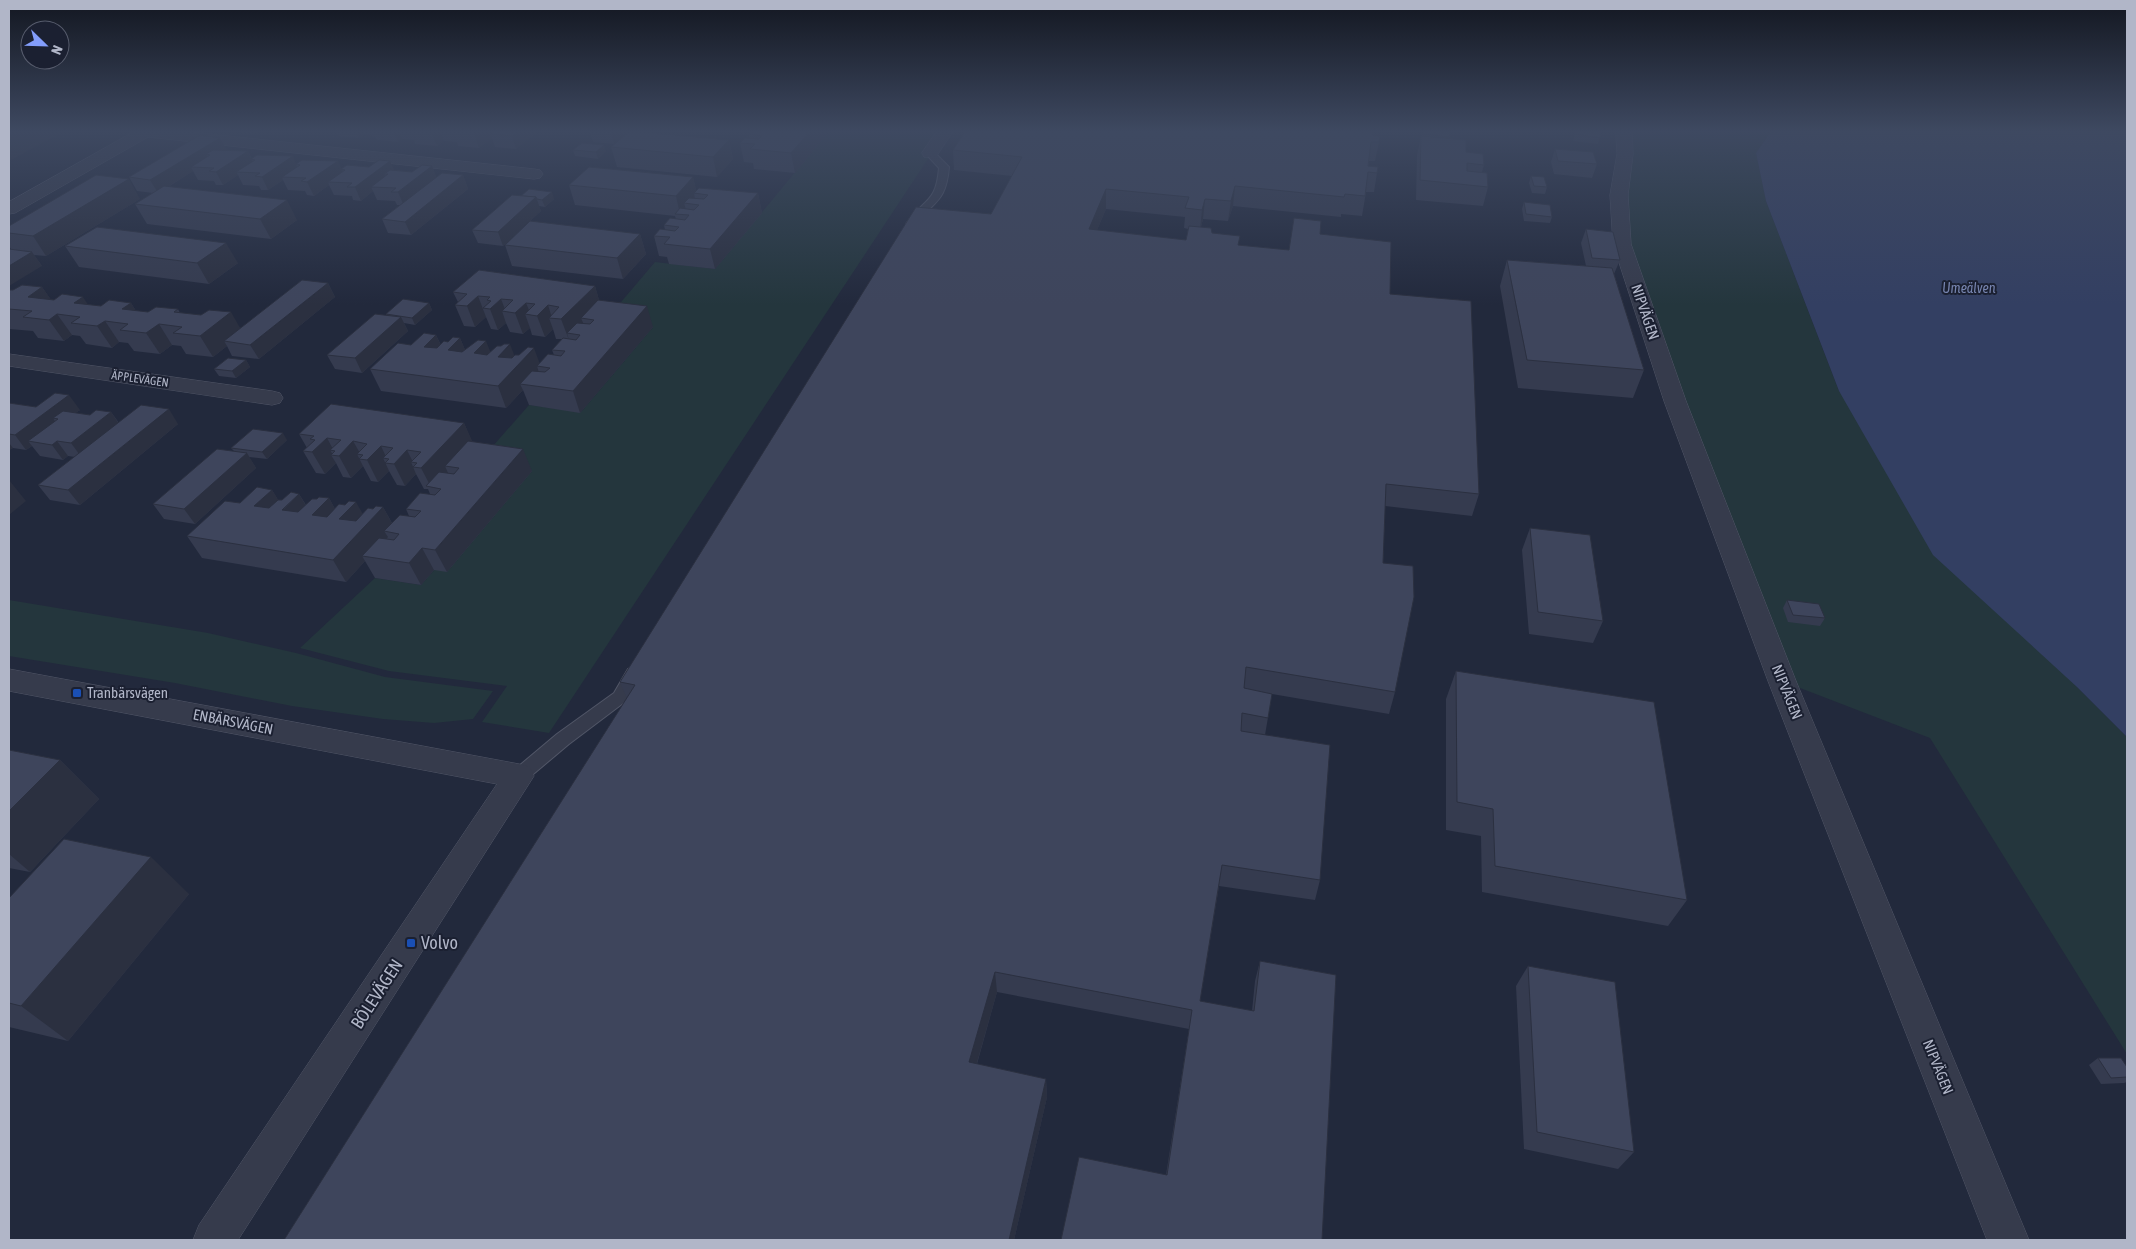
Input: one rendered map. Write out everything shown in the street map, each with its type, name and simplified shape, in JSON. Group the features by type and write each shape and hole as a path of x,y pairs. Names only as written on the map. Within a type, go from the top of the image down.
{"street":[{"path":"9,209 46,188"},
{"name":"NIPVÄGEN","path":"1620,188 1622,244 1675,401 1782,681 2008,1240"},
{"name":"ÄPPLEVÄGEN","path":"9,360 272,398"},
{"name":"ENBÄRSVÄGEN","path":"9,680 520,776"},
{"name":"BÖLEVÄGEN","path":"214,1240 520,776"}],"lane":[{"path":"904,234 915,217 937,197 941,188"},
{"path":"520,776 563,739 620,697 641,663"}],"shaded area":[{"path":"782,188 909,188 549,733 482,722 507,686 389,671 300,648 375,578 421,585 434,570 478,463 529,405 581,412 653,327 605,321 655,262 715,269"},
{"path":"1624,188 1763,188 1766,201 1839,391 2077,687 2127,737 2127,1054 1930,738 1782,681 1622,244"},
{"path":"9,600 208,633 296,653 385,677 493,691 473,719 434,723 383,719 292,706 175,683 9,656"}],"water":[{"name":"Umeälven","path":"1763,188 2127,188 2127,737 2077,687 1933,555 1839,391 1766,201"}],"building":[{"path":"73,188 113,188 33,236 9,233 9,226"},
{"path":"160,188 184,188 287,200 260,219 135,204"},
{"path":"396,188 403,188 398,192 391,192"},
{"path":"422,188 447,188 405,222 382,219"},
{"path":"601,188 683,188 676,196"},
{"path":"699,188 702,188 758,193 710,249 664,244 670,237 654,236 660,229 675,231 679,227 664,225 670,218 685,220 689,215 675,214 680,208 694,210 699,205 684,203 689,198 704,199 708,195 694,193"},
{"path":"1005,188 1234,188 1231,201 1205,199 1202,210 1185,208 1189,197 1106,189 1089,229 1186,240 1189,226 1211,228 1212,233 1240,236 1238,245 1289,250 1294,218 1321,221 1320,234 1391,242 1390,294 1471,301 1479,494 1386,484 1383,563 1413,566 1414,597 1395,692 1246,667 1244,688 1272,694 1268,718 1242,713 1241,731 1330,745 1320,880 1222,865 1200,1001 1254,1011 1260,961 1336,975 1322,1240 1061,1240 1079,1157 1167,1175 1192,1010 995,972 969,1062 1046,1079 1009,1240 284,1240 635,685 620,682 916,207 991,214"},
{"path":"1258,188 1366,188 1365,196 1345,194 1344,197"},
{"path":"529,189 552,192 542,200 536,197 521,196"},
{"path":"512,195 536,197 498,232 472,230"},
{"path":"1524,202 1550,205 1552,217 1526,214"},
{"path":"530,221 640,234 617,258 505,245"},
{"path":"97,227 226,243 197,263 65,246"},
{"path":"1586,229 1613,232 1620,260 1592,258"},
{"path":"9,249 32,252 9,266"},
{"path":"1507,260 1612,268 1644,370 1527,360"},
{"path":"479,270 595,286 561,319 549,318 559,307 548,305 537,316 525,314 535,304 526,303 515,313 502,311 513,300 501,299 490,309 483,308 491,301 487,300 490,297 478,296 467,306 455,305 467,294 453,292"},
{"path":"302,280 328,283 250,345 224,341"},
{"path":"22,285 42,287 28,297 54,300 62,294 83,297 74,303 101,306 109,300 131,303 122,309 148,312 156,307 178,309 174,312 201,315 209,310 231,312 200,336 173,333 182,327 159,324 146,333 120,330 128,324 105,321 97,326 71,323 80,317 57,314 49,320 23,317 32,311 9,309 9,290"},
{"path":"403,299 429,303 412,318 386,314"},
{"path":"598,300 647,306 573,391 520,384 532,371 545,372 550,368 537,366 548,354 561,356 565,351 552,350 563,338 576,340 580,335 567,333 577,323 590,324 594,320 581,318"},
{"path":"375,314 401,317 355,358 327,355"},
{"path":"424,333 436,335 424,347 437,348 444,341 448,342 453,337 460,338 448,350 462,352 478,340 486,341 474,353 487,355 497,346 510,344 498,357 512,358 528,347 534,348 498,386 370,369 398,343 411,345"},
{"path":"228,358 246,360 232,371 214,369"},
{"path":"55,393 69,395 15,435 9,434 9,403 36,407"},
{"path":"331,404 464,423 421,468 413,467 417,463 411,462 421,452 407,450 394,464 385,463 389,459 383,458 393,448 381,446 367,460 359,459 363,455 357,454 367,444 353,441 339,456 331,455 335,451 330,450 341,440 327,438 312,452 303,451 315,440 310,439 314,436 299,434"},
{"path":"141,405 169,409 68,490 38,485"},
{"path":"96,410 111,412 71,443 57,441 52,445 28,441 58,419 53,418 63,411 90,415"},
{"path":"253,429 283,433 262,452 231,448"},
{"path":"468,441 523,449 435,550 422,548 409,563 362,556 379,538 394,540 399,534 384,531 400,515 415,517 421,511 406,509 420,493 435,495 441,489 426,486 439,472 454,474 459,468 445,466"},
{"path":"217,449 247,453 184,509 153,504"},
{"path":"257,487 272,490 254,506 269,508 291,492 299,494 282,510 298,512 312,499 319,497 329,498 312,515 327,517 339,504 345,505 349,501 356,502 339,519 356,521 368,508 383,507 333,560 187,536 225,501 240,503"},
{"path":"1530,528 1590,535 1603,621 1538,612"},
{"path":"1787,600 1819,604 1825,618 1793,615"},
{"path":"1456,671 1654,702 1687,900 1495,866 1493,809 1457,802"},
{"path":"9,750 60,760 9,811"},
{"path":"64,839 151,857 21,1006 9,1003 9,898"},
{"path":"1528,966 1615,982 1634,1152 1537,1132"},
{"path":"2098,1058 2121,1058 2127,1067 2127,1077 2111,1078"}],"place":[{"name":"Tranbärsvägen","path":"77,693"},
{"name":"Volvo","path":"411,943"}]}
